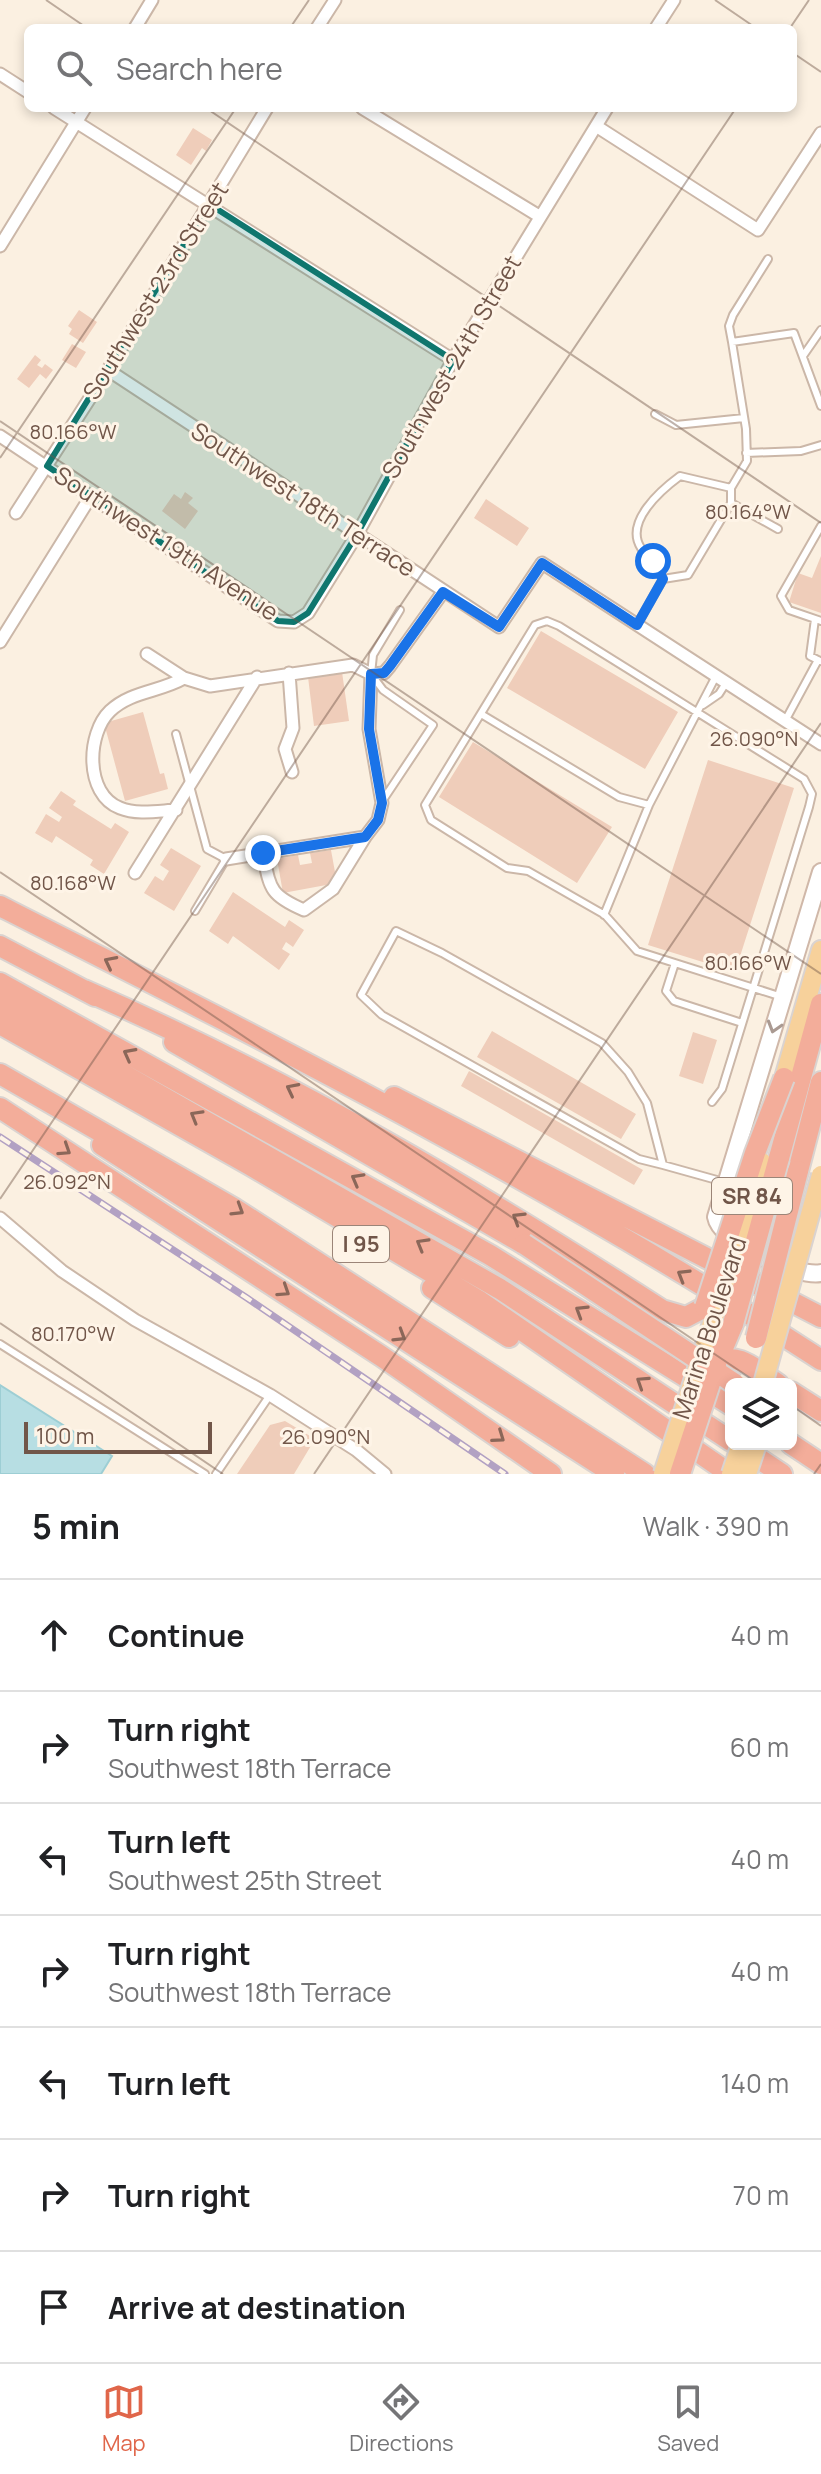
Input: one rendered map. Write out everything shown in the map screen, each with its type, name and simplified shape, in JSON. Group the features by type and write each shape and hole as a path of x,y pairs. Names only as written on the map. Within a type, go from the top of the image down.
{"highway":[{"path":"0,906 240,1028 553,1199 821,1360"},
{"path":"0,946 84,990 450,1200 586,1284 726,1378"},
{"name":"I 95","path":"0,983 437,1224 725,1401"},
{"path":"84,990 195,1039 352,1121 488,1200 662,1310 686,1317 718,1315"},
{"path":"0,1004 500,1289 725,1437"},
{"path":"718,1315 779,1158 821,1004"},
{"path":"0,1024 250,1165 478,1300 730,1474"},
{"path":"240,1028 302,1048 821,1317"},
{"name":"I 95","path":"0,1036 391,1262 561,1372 708,1474"},
{"path":"0,1076 614,1474"},
{"path":"0,1076 209,1192 408,1317 645,1474"},
{"path":"680,1474 709,1361 755,1153 784,1078"},
{"path":"771,1378 760,1364 756,1338 821,1082"},
{"path":"0,1108 370,1348 551,1474"},
{"path":"709,1361 732,1357 765,1378"},
{"path":"797,1397 821,1411"},
{"path":"797,1448 821,1464"},
{"path":"747,1450 779,1473"}],"main road":[{"path":"821,872 716,1212 720,1229 766,1258 805,1273 821,1273"},
{"path":"784,1078 821,950"},
{"path":"778,1378 821,1175"},
{"name":"SR 84","path":"778,1378 821,1218"},
{"name":"Marina Boulevard","path":"663,1474 709,1361"},
{"path":"730,1474 737,1450"},
{"path":"747,1474 755,1450"}],"street":[{"path":"137,24 152,0"},
{"path":"320,24 335,0"},
{"path":"659,24 674,0"},
{"path":"0,74 24,89"},
{"path":"61,112 453,360"},
{"path":"0,246 83,112"},
{"name":"Southwest 23rd Street","path":"16,513 108,370 265,112"},
{"path":"369,112 539,216"},
{"name":"Southwest 24th Street","path":"294,622 308,613 356,536 453,360 605,112"},
{"path":"596,126 758,230 821,133"},
{"name":"Southwest 18th Terrace","path":"108,370 356,536 499,627 542,563 637,625"},
{"name":"Southwest 19th Avenue","path":"0,436 278,621 294,622"},
{"path":"0,642 91,496"},
{"path":"147,654 184,678 210,686 353,665 371,674 384,673 443,592"},
{"path":"637,625 821,744"},
{"path":"289,673 293,728 285,749 292,772"},
{"path":"263,853 270,889 282,901 304,910 333,889 378,820 382,803 369,729 371,674"},
{"path":"135,873 257,677"},
{"path":"176,810 141,812 118,808 103,796 91,751 101,721 126,697 168,686 184,678"},
{"path":"226,859 365,837"},
{"path":"0,1218 62,1271 135,1320 270,1395 356,1450 385,1474"}],"lane":[{"path":"663,579 688,575 731,503 731,488 747,461 744,418 729,326 768,259"},
{"path":"803,357 821,330"},
{"path":"732,342 794,333 821,406"},
{"path":"655,414 676,425 744,418"},
{"path":"746,453 801,451 821,445"},
{"path":"663,579 640,547 636,534 641,515 661,489 680,476 731,488"},
{"path":"731,503 778,529"},
{"path":"785,721 819,660 810,656 818,620 789,610 781,596 821,526"},
{"path":"637,625 663,579"},
{"path":"382,803 433,725 383,690 371,674 373,655 400,610"},
{"path":"712,1102 722,1089 753,988 812,794 804,779 700,708 547,621 535,625 425,805 431,820 507,868 528,871 604,915 637,951 753,988 783,997"},
{"path":"604,915 649,805 700,708 721,680"},
{"path":"700,708 719,694 721,680"},
{"path":"481,714 619,797 649,805"},
{"path":"176,734 186,778 192,784 207,849 226,859 195,911"},
{"path":"663,1165 647,1103 628,1072 602,1043 442,953 396,931 361,995 382,1015 639,1159 724,1182"},
{"path":"675,963 666,991 674,1001 742,1023"},
{"path":"0,1344 205,1474"},
{"path":"216,1474 270,1395"}],"highlighted area":[{"path":"209,204 453,360 356,536 308,613 294,622 278,621 47,466"}],"water":[{"path":"0,1385 112,1456 101,1474 0,1474"}],"building":[{"path":"193,128 212,140 206,151 202,148 191,165 176,155"},
{"path":"79,310 97,322 83,343 69,334 72,329 68,326"},
{"path":"72,344 86,352 76,368 62,360"},
{"path":"35,355 41,360 37,365 42,368 45,364 53,370 46,379 40,374 29,388 17,379"},
{"path":"185,492 193,498 188,503 198,511 185,529 162,511 174,494 181,499"},
{"path":"486,499 529,528 517,546 474,518"},
{"path":"821,556 821,613 789,602 798,573 812,578"},
{"path":"541,631 678,712 645,769 507,688"},
{"path":"342,672 349,721 314,726 308,677"},
{"path":"143,712 160,774 164,773 168,789 125,801 104,723"},
{"path":"473,742 612,827 577,883 439,797"},
{"path":"708,760 794,788 735,972 648,945"},
{"path":"61,791 76,801 73,805 111,829 115,823 129,832 104,874 90,865 93,860 56,836 52,843 35,833 46,814 59,822 62,817 49,808"},
{"path":"171,848 201,866 174,911 144,893 155,876 163,881 169,871 160,865"},
{"path":"331,850 337,883 283,893 277,859 298,855 300,865 312,863 310,853"},
{"path":"233,892 285,927 289,920 304,930 293,947 286,942 282,949 290,954 279,970 233,936 228,944 209,931"},
{"path":"492,1031 636,1114 621,1139 477,1057"},
{"path":"693,1032 717,1040 703,1084 679,1076"},
{"path":"469,1071 643,1170 634,1185 461,1086"},
{"path":"285,1421 315,1439 294,1474 237,1474 270,1425"}],"railway":[{"path":"0,1137 247,1298 505,1474"}],"route":[{"path":"263,853 365,837 378,820 382,803 369,729 371,674 384,673 443,592 499,627 542,563 637,625 663,579 653,561"}]}
